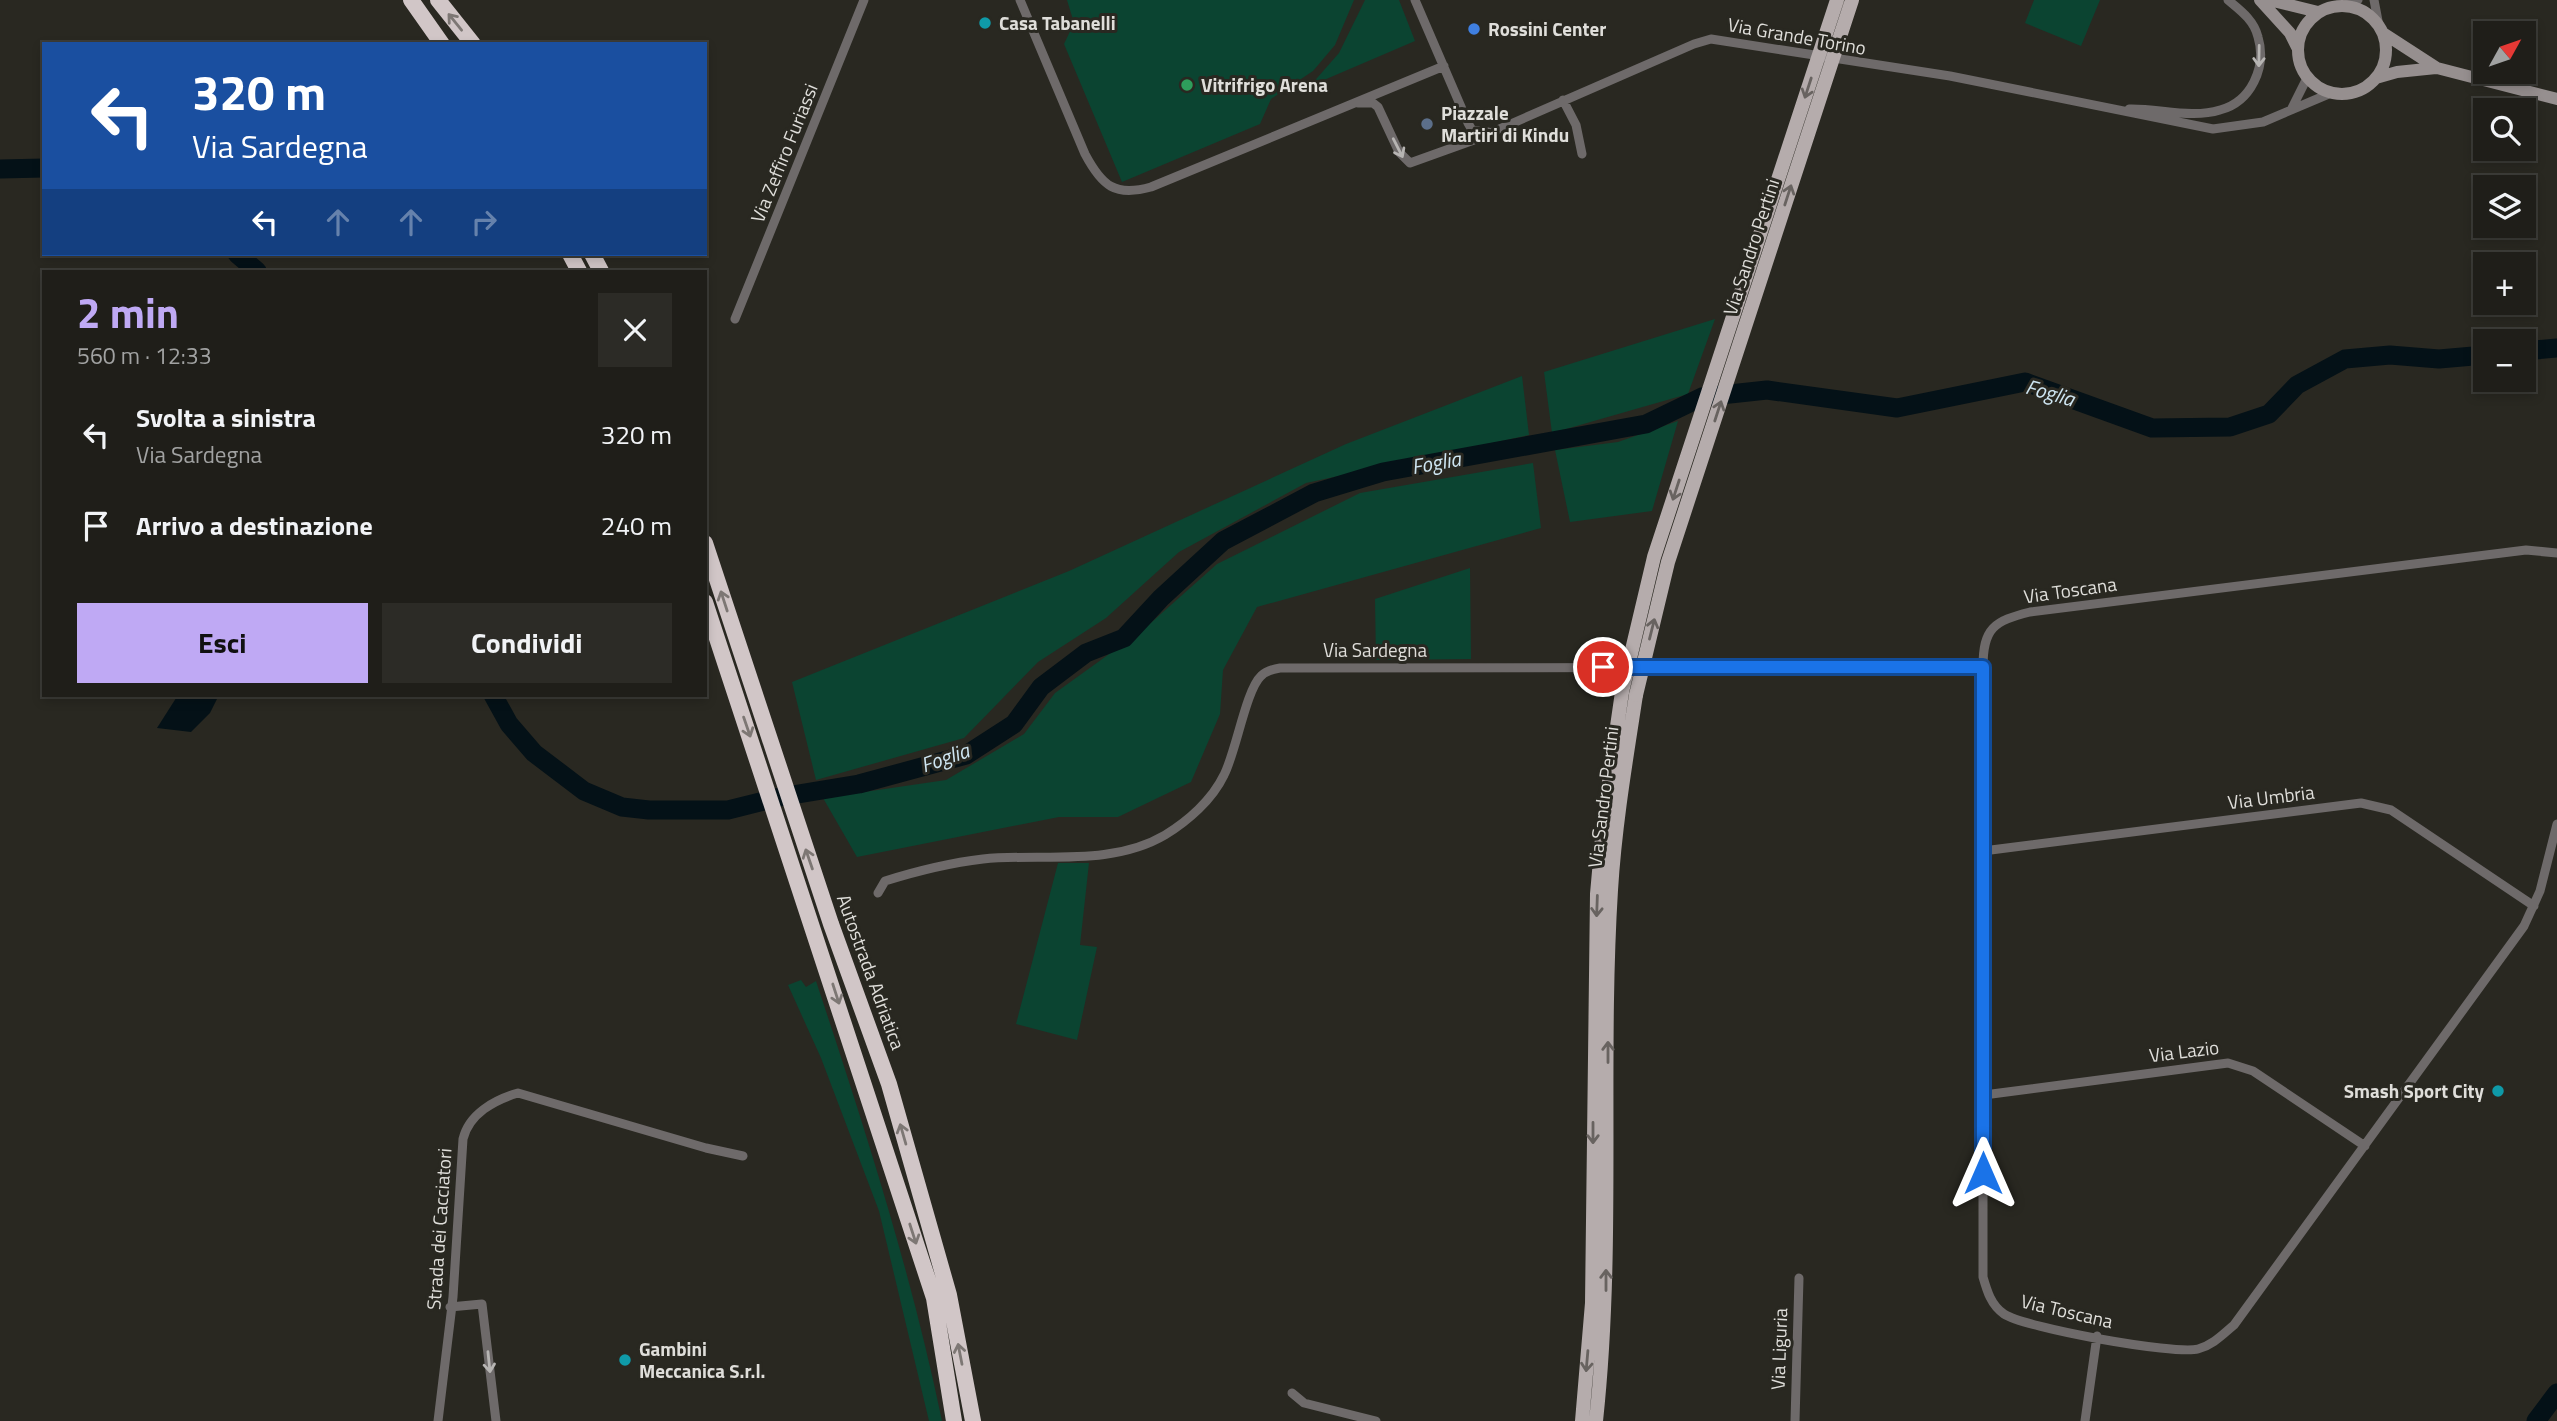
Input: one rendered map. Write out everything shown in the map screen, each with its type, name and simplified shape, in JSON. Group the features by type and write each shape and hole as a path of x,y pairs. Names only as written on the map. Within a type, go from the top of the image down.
{"highway":[{"path":"411,0 441,42"},
{"path":"438,0 471,42"},
{"name":"Autostrada Adriatica","path":"707,549 831,923 889,1084 949,1295 973,1421"},
{"name":"Autostrada Adriatica","path":"707,608 815,929 934,1298 954,1421"}],"main road":[{"name":"Via Sandro Pertini","path":"1582,1421 1592,1303 1597,894 1604,816 1654,557 1838,0"},
{"name":"Via Sandro Pertini","path":"1596,1421 1606,1295 1611,892 1629,694 1668,562 1852,0"},
{"path":"2260,0 2290,33 2308,78 2331,93 2356,92 2376,78 2437,68"},
{"path":"2269,0 2318,12 2351,3 2368,14 2403,49 2437,68 2557,99"},
{"path":"2297,47 2302,30 2318,12"},
{"path":"2376,78 2386,56 2381,29"}],"street":[{"name":"Via Zeffiro Furiassi","path":"736,319 864,0"},
{"path":"1020,0 1090,163 1105,183 1117,190 1132,192 1151,187 1444,66"},
{"path":"1415,0 1472,130 1490,132"},
{"name":"Via Grande Torino","path":"2113,109 2154,108 2202,114 2222,110 2239,102 2258,73 2258,35 2248,16 2228,0"},
{"path":"2374,0 2381,29"},
{"name":"Via Grande Torino","path":"1358,103 1373,103 1378,107 1399,152 1410,163 1711,39 1950,76 2213,129 2263,122 2331,93"},
{"path":"2291,110 2308,78"},
{"path":"1563,100 1576,125 1582,154"},
{"name":"Via Toscana","path":"2557,554 2526,550 2030,612 2007,618 1994,626 1986,638 1983,667 1983,1277 1990,1299 2003,1313 2024,1323 2179,1351 2199,1349 2217,1340 2234,1325 2524,926 2534,906 2557,824"},
{"name":"Via Sardegna","path":"878,893 885,881 938,865 983,859 1096,855 1127,849 1163,836 1205,803 1223,778 1238,745 1254,686 1261,676 1280,668 1983,667"},
{"name":"Via Umbria","path":"1983,851 2361,803 2376,804 2390,810 2534,906"},
{"name":"Via Lazio","path":"1984,1095 2228,1063 2253,1071 2365,1146"},
{"name":"Strada dei Cacciatori","path":"438,1421 463,1139 466,1126 487,1107 518,1093 694,1145 743,1156"},
{"name":"Via Liguria","path":"1795,1421 1799,1279"},
{"path":"450,1307 482,1304 496,1421"},
{"path":"2085,1421 2097,1336"},
{"path":"1292,1393 1304,1403 1376,1421"}],"green space":[{"name":"Vitrifrigo Arena","path":"1067,0 1354,0 1335,45 1313,71 1271,99 1260,124 1122,182 1064,44 1074,23"},
{"path":"1365,0 1399,0 1415,41 1310,86 1339,53"},
{"path":"2034,0 2100,0 2081,46 2025,23"},
{"path":"1715,319 1688,394 1552,433 1544,372"},
{"path":"1522,376 1529,435 1306,483 1179,552 1106,618 1038,662 964,738 816,780 792,682 1069,571 1346,444"},
{"path":"1678,421 1652,511 1570,522 1555,450 1618,442"},
{"path":"1533,463 1541,528 1257,607 1223,670 1220,714 1191,782 1118,817 1059,817 857,857 823,798 946,780 1024,734 1055,693 1144,629 1217,564 1360,493"},
{"path":"1470,568 1471,659 1376,660 1375,599"},
{"path":"1058,863 1089,863 1080,945 1097,947 1077,1040 1016,1024"},
{"path":"801,980 806,987 816,981 852,1090 916,1309 942,1421 929,1421 879,1211 821,1058 788,985"}],"shaded area":[{"path":"177,697 218,697 210,713 191,732 157,728"}],"waterway":[{"name":"Foglia","path":"0,169 42,168"},
{"name":"Foglia","path":"239,256 256,270"},
{"name":"Foglia","path":"2536,350 2557,348"},
{"name":"Foglia","path":"494,697 509,724 534,753 584,791 622,807 649,810 728,810 780,797 859,784 966,755 1014,724 1041,687 1086,653 1124,638 1161,598 1223,541 1314,493 1383,472 1646,424 1702,397 1767,390 1897,408 2025,382 2152,428 2230,427 2269,414 2297,385 2345,359 2390,355 2439,359 2473,356"},
{"name":"Foglia","path":"2536,1421 2557,1393"}],"place":[{"name":"Casa Tabanelli","path":"985,23"},
{"name":"Rossini Center","path":"1474,29"},
{"name":"Vitrifrigo Arena","path":"1187,85"},
{"name":"Piazzale Martiri di Kindu","path":"1427,124"},
{"name":"Smash Sport City","path":"2498,1091"},
{"name":"Gambini Meccanica S.r.l.","path":"625,1360"}],"route":[{"path":"1603,667 1983,667 1983,1173"}]}
